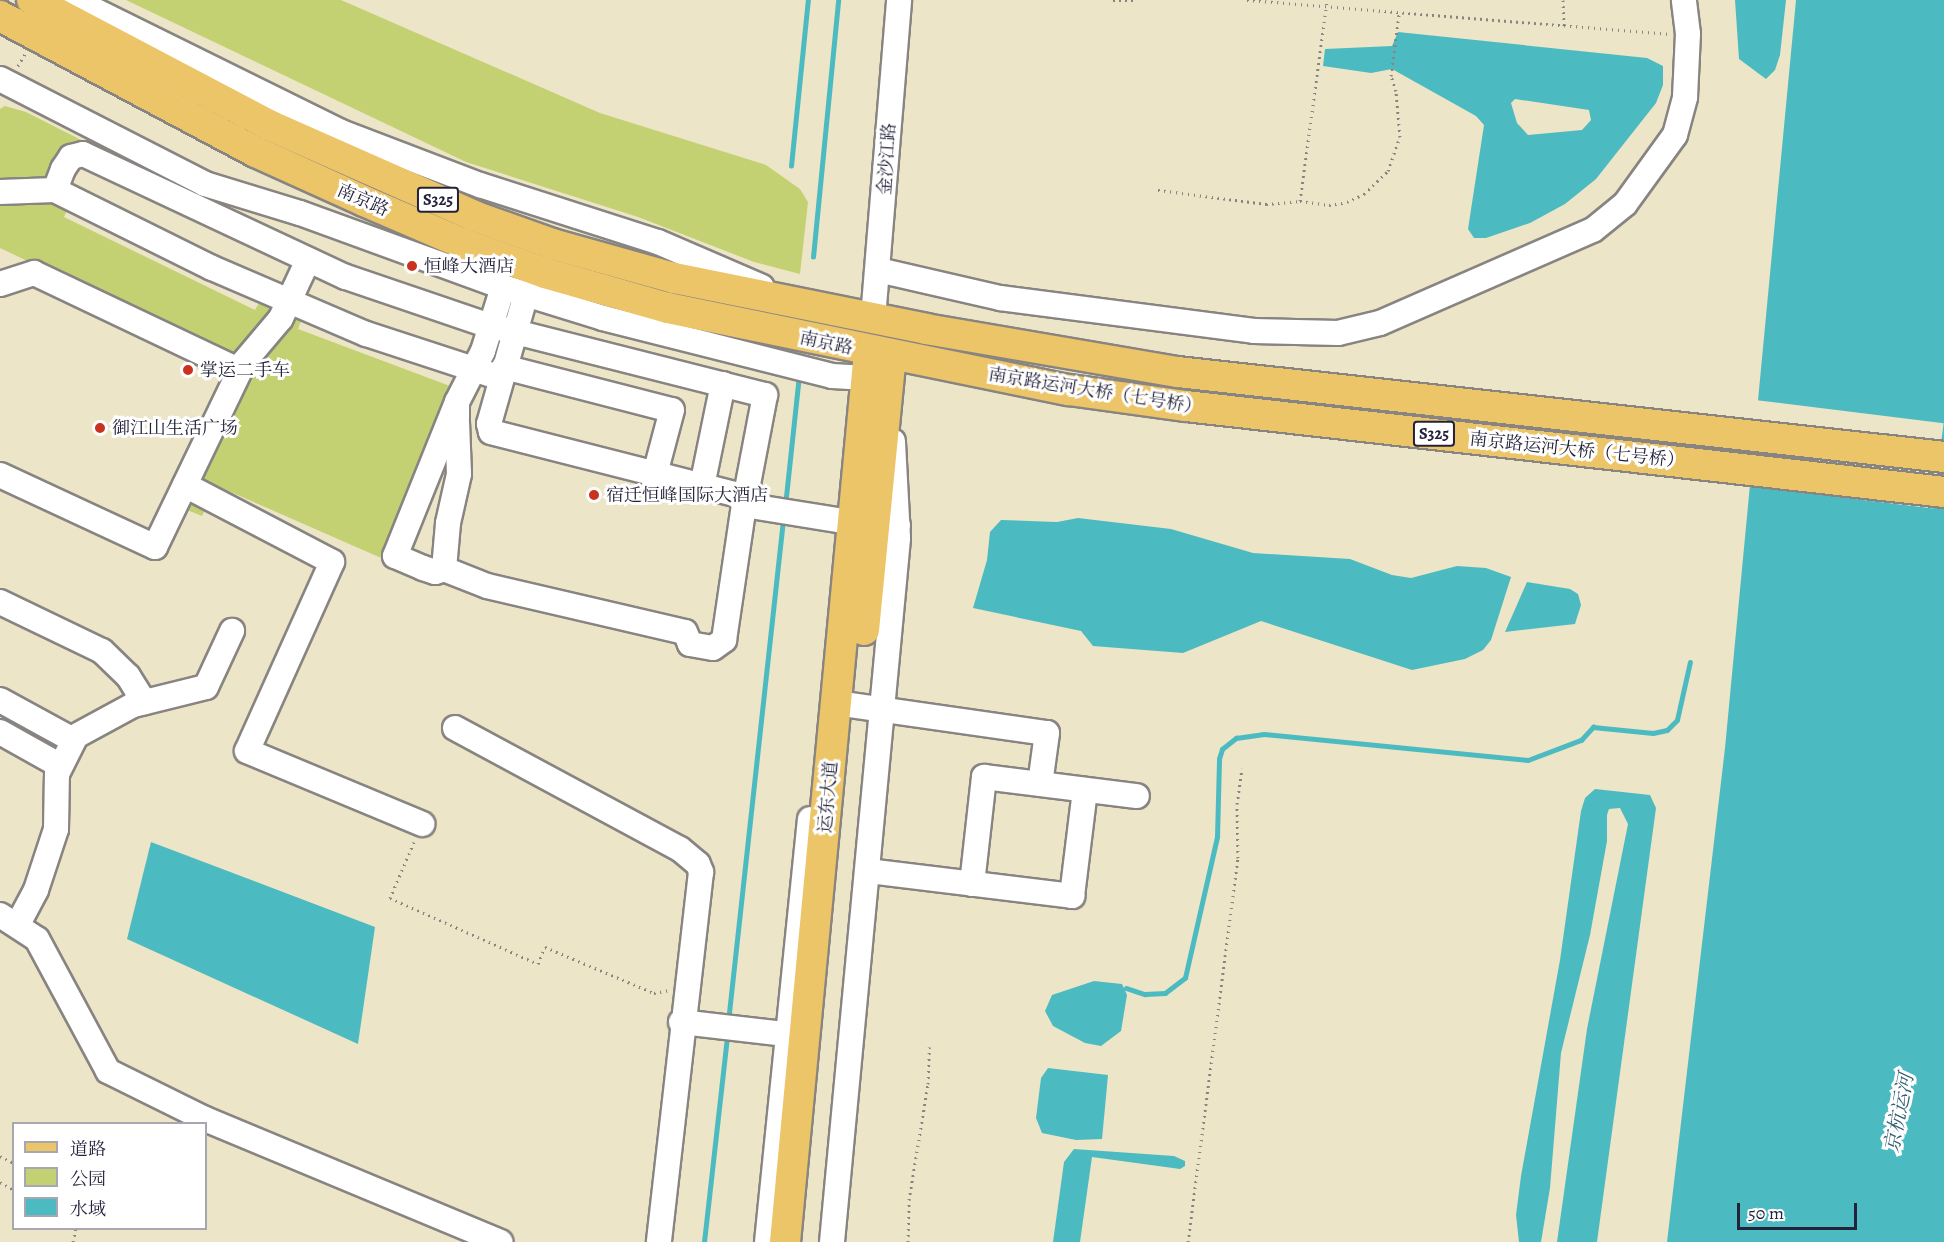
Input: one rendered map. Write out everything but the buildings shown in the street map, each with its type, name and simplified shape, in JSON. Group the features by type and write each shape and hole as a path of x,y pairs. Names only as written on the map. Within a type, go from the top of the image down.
{"main road":[{"name":"南京路","path":"32,0 269,125 427,180 552,244 674,278 926,329"},
{"name":"南京路","path":"9,21 256,152 459,242 545,273 879,367 926,362"},
{"name":"南京路运河大桥（七号桥）","path":"926,329 1178,372 1944,457"},
{"name":"南京路运河大桥（七号桥）","path":"926,362 1186,406 1944,492"},
{"name":"运东大道","path":"802,1242 859,706 867,523 879,367"},
{"name":"运东大道","path":"785,1242 796,1036 859,706"}],"street":[{"path":"74,0 341,132 427,180"},
{"name":"金沙江路","path":"873,318 899,0"},
{"path":"878,270 1000,298 1254,331 1338,333 1380,323 1593,230 1625,204 1675,135 1685,97 1688,34 1684,0"},
{"path":"0,79 205,184 300,213 514,290 603,318 832,376 879,367"},
{"path":"55,190 66,163 83,154 303,258 502,329 765,395 751,503 724,640 713,648 690,645 685,632 487,586 444,569 435,572 395,556 457,412 472,370 502,329"},
{"path":"0,192 55,190 285,300 366,334 472,370 502,373 672,410 655,474"},
{"path":"0,476 155,547 244,362 276,326 303,258"},
{"path":"0,284 34,273 224,374 285,300"},
{"path":"514,290 502,329 502,373 489,424 496,435 702,486 751,503 807,515 867,523 767,1242"},
{"path":"702,486 723,384"},
{"path":"444,466 457,412"},
{"path":"444,569 448,523 459,474 457,412"},
{"path":"184,485 332,562 247,751 422,824"},
{"path":"0,602 102,651 122,669 144,702"},
{"path":"232,631 206,687 144,702 90,726 73,740 59,765 56,829 36,890 9,919 37,939 108,1071 205,1119 500,1242"},
{"path":"0,700 73,740"},
{"path":"832,1242 869,871 859,706 1047,733 1040,784"},
{"path":"455,728 680,849 698,864 700,872 686,987 691,1023 659,1242"},
{"path":"0,732 59,765"},
{"path":"972,884 984,777 1137,796"},
{"path":"869,871 1072,896 1085,790"},
{"path":"691,1023 796,1036"}],"path":[{"path":"1113,0 1135,0"},
{"path":"1247,0 1399,15 1688,34"},
{"path":"1300,201 1327,0"},
{"path":"1563,0 1564,27"},
{"path":"1158,190 1266,204 1300,201 1347,202 1364,194 1388,171 1400,138 1396,91 1391,76 1399,15"},
{"path":"1188,1242 1238,858 1237,804 1242,768"},
{"path":"422,824 390,898 538,964 545,947 654,993 686,987"},
{"path":"908,1242 909,1200 924,1116 929,1047"}],"green space":[{"path":"126,0 341,0 600,113 766,165 800,189 808,202 800,274 754,262 638,217 466,162"},
{"path":"5,106 26,112 91,145 51,182 0,186 0,109"},
{"path":"49,196 70,204 64,217 255,310 262,298 272,306 230,357 0,248 0,197"},
{"path":"290,312 303,316 298,329 450,386 388,561 217,486 202,516 182,508 249,367"}],"water":[{"path":"1735,0 1786,0 1780,55 1775,70 1766,79 1739,59"},
{"name":"京杭运河","path":"1796,0 1944,0 1944,1242 1667,1242 1725,748"},
{"path":"1398,32 1647,58 1663,66 1663,85 1656,103 1596,179 1565,204 1530,223 1486,238 1474,238 1468,229 1484,125 1476,116 1392,69 1371,73 1323,66 1325,49 1392,46","holes":["1515,99 1589,110 1591,120 1582,130 1528,135 1517,123 1511,103"]},
{"path":"1078,518 1171,529 1253,553 1350,559 1392,575 1411,578 1457,566 1486,568 1511,577 1491,640 1483,650 1465,659 1412,670 1261,621 1183,653 1093,646 1081,631 973,608 987,560 990,532 1001,520 1057,522"},
{"path":"1527,582 1570,589 1578,594 1581,605 1575,624 1505,632"},
{"path":"1595,789 1650,795 1656,808 1597,1242 1557,1242 1587,1029 1628,824 1620,808 1609,809 1607,815 1607,841 1590,935 1561,1053 1550,1188 1541,1242 1519,1242 1516,1215 1521,1176 1560,960 1581,811 1585,798"},
{"path":"151,842 375,927 358,1044 127,939"},
{"path":"1094,981 1122,984 1127,995 1121,1031 1101,1046 1085,1043 1053,1026 1045,1011 1052,995"},
{"path":"1048,1068 1108,1075 1102,1139 1076,1140 1042,1133 1036,1118 1041,1078"},
{"path":"1074,1149 1174,1156 1185,1161 1185,1166 1180,1169 1092,1157 1080,1242 1053,1242 1064,1162"}],"pier":[{"path":"1755,400 1944,423 1933,509 1745,485"}],"waterway":[{"path":"791,166 808,0"},
{"path":"813,257 838,0"},
{"path":"785,506 799,374"},
{"path":"728,1022 783,520"},
{"path":"1126,988 1145,994 1165,993 1185,978 1217,837 1219,759 1222,749 1236,738 1264,734 1528,760 1581,740 1593,727 1653,733 1667,730 1677,720 1690,662"},
{"path":"704,1242 727,1036"}],"place":[{"name":"恒峰大酒店","path":"412,266"},
{"name":"掌运二手车","path":"188,370"},
{"name":"御江山生活广场","path":"100,428"},
{"name":"宿迁恒峰国际大酒店","path":"594,495"}]}
